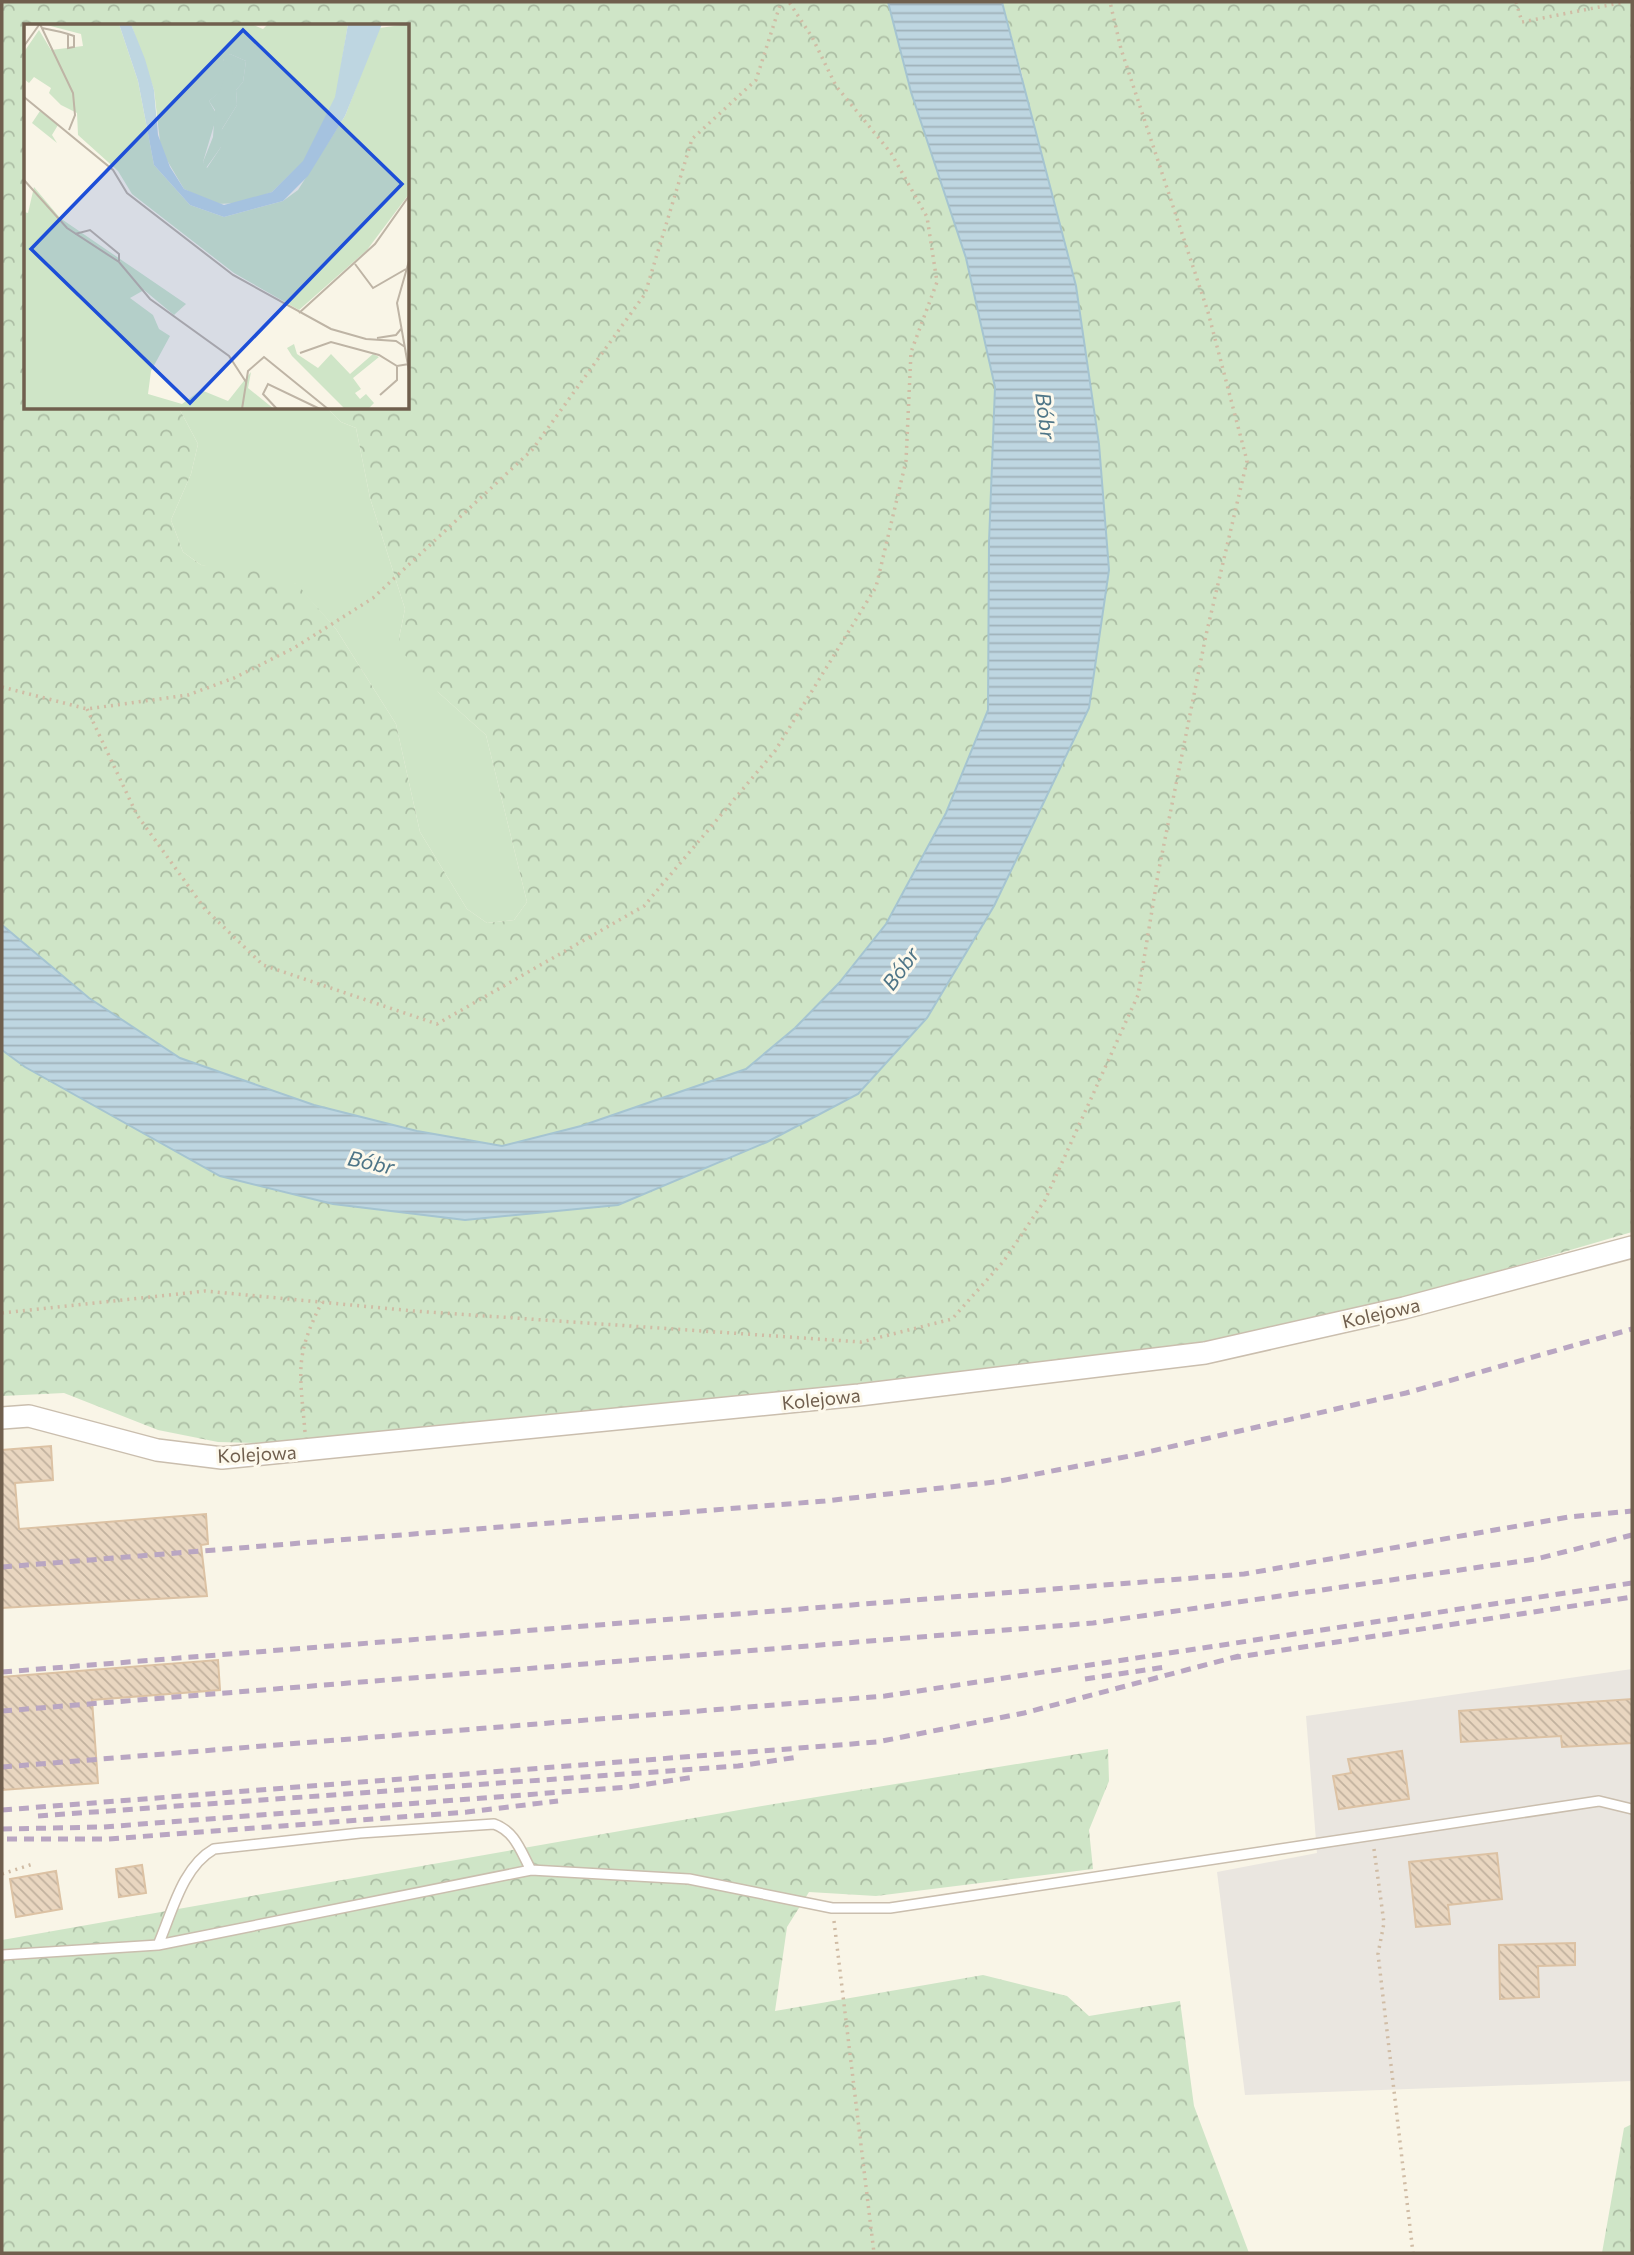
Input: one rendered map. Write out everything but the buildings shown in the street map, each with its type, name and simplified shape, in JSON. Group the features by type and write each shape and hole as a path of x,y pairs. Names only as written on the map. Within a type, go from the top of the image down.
{"street":[{"name":"Kolejowa","path":"2,1418 29,1416 156,1450 222,1458 859,1395 1205,1353 1404,1308 1632,1247"}],"lane":[{"path":"2,1955 158,1945 531,1870 689,1879 832,1909 890,1908 1599,1801 1632,1809"},
{"path":"158,1945 190,1871 200,1857 214,1849 360,1833 494,1824 506,1828 531,1870"}],"path":[{"path":"2,687 87,709 188,695 234,678 294,648 373,598 531,450 645,294 692,139 756,80 781,2"},
{"path":"87,709 137,815 205,909 263,965 437,1024 644,906 775,751 876,587 906,461 911,352 937,282 927,217 891,153 836,86 812,37 789,2"},
{"path":"2,1313 205,1291 861,1342 952,1319 1003,1262 1045,1200 1138,995 1158,874 1203,648 1247,461 1208,312 1121,49 1110,2"},
{"path":"1516,2 1522,22 1625,2"},
{"path":"306,1441 299,1365 304,1336 322,1302"},
{"path":"1373,1835 1384,1923 1378,1954 1413,2253"},
{"path":"2,1874 33,1864"},
{"path":"832,1909 874,2253"}],"shaded area":[{"path":"1632,1669 1632,2081 1245,2095 1217,1872 1317,1853 1306,1716"}],"green space":[{"path":"2,2 888,2 911,92 966,258 995,387 989,542 988,710 946,813 886,924 839,983 795,1028 747,1069 581,1126 502,1146 417,1131 314,1105 180,1058 89,998 2,925","holes":["24,24 410,24 410,410 329,410 341,422 356,428 370,498 405,609 399,638 403,653 439,693 486,735 527,902 514,920 487,923 467,909 420,832 396,724 336,629 297,584 258,570 201,565 183,552 171,520 191,474 198,444 180,410 24,410"]},
{"path":"1002,2 1632,2 1632,1232 1416,1294 1307,1321 1197,1343 963,1378 728,1404 256,1443 218,1442 158,1430 64,1393 2,1396 2,1050 25,1067 618,1205 994,906 1023,78"},
{"path":"180,410 329,410 341,422 356,428 370,498 405,609 399,638 439,693 486,735 527,902 514,920 487,923 467,909 420,832 396,724 336,629 296,584 201,565 183,552 171,520 191,474 198,444"},
{"path":"1108,1749 1109,1781 1089,1830 1093,1869 876,1896 809,1892 787,1927 775,2011 983,1975 1067,1996 1089,2016 1180,2001 1194,2106 1249,2253 2,2253 2,1940 762,1806"},
{"path":"1632,2124 1632,2253 1602,2253 1624,2128"}],"water":[{"name":"Bóbr","path":"888,2 1002,2 1076,286 1099,444 1109,570 1089,708 994,906 927,1018 858,1094 767,1142 618,1205 465,1220 333,1204 220,1176 25,1067 2,1050 2,925 89,998 180,1058 314,1105 417,1131 502,1146 581,1126 746,1069 795,1028 839,983 886,924 946,813 988,710 989,542 995,387 966,258 911,92"}],"railway":[{"path":"2,1567 825,1501 995,1482 1130,1456 1406,1393 1632,1329"},
{"path":"2,1672 1244,1574 1569,1517 1632,1511"},
{"path":"2,1711 1093,1623 1536,1559 1632,1535"},
{"path":"2,1767 885,1696 1632,1583"},
{"path":"1231,1658 1632,1597"},
{"path":"2,1810 877,1742 1024,1713 1239,1656"},
{"path":"1085,1679 1165,1667"},
{"path":"38,1816 738,1766 798,1757"},
{"path":"2,1829 103,1827 628,1787 695,1777"},
{"path":"7,1839 108,1839 467,1812 558,1801"}]}
